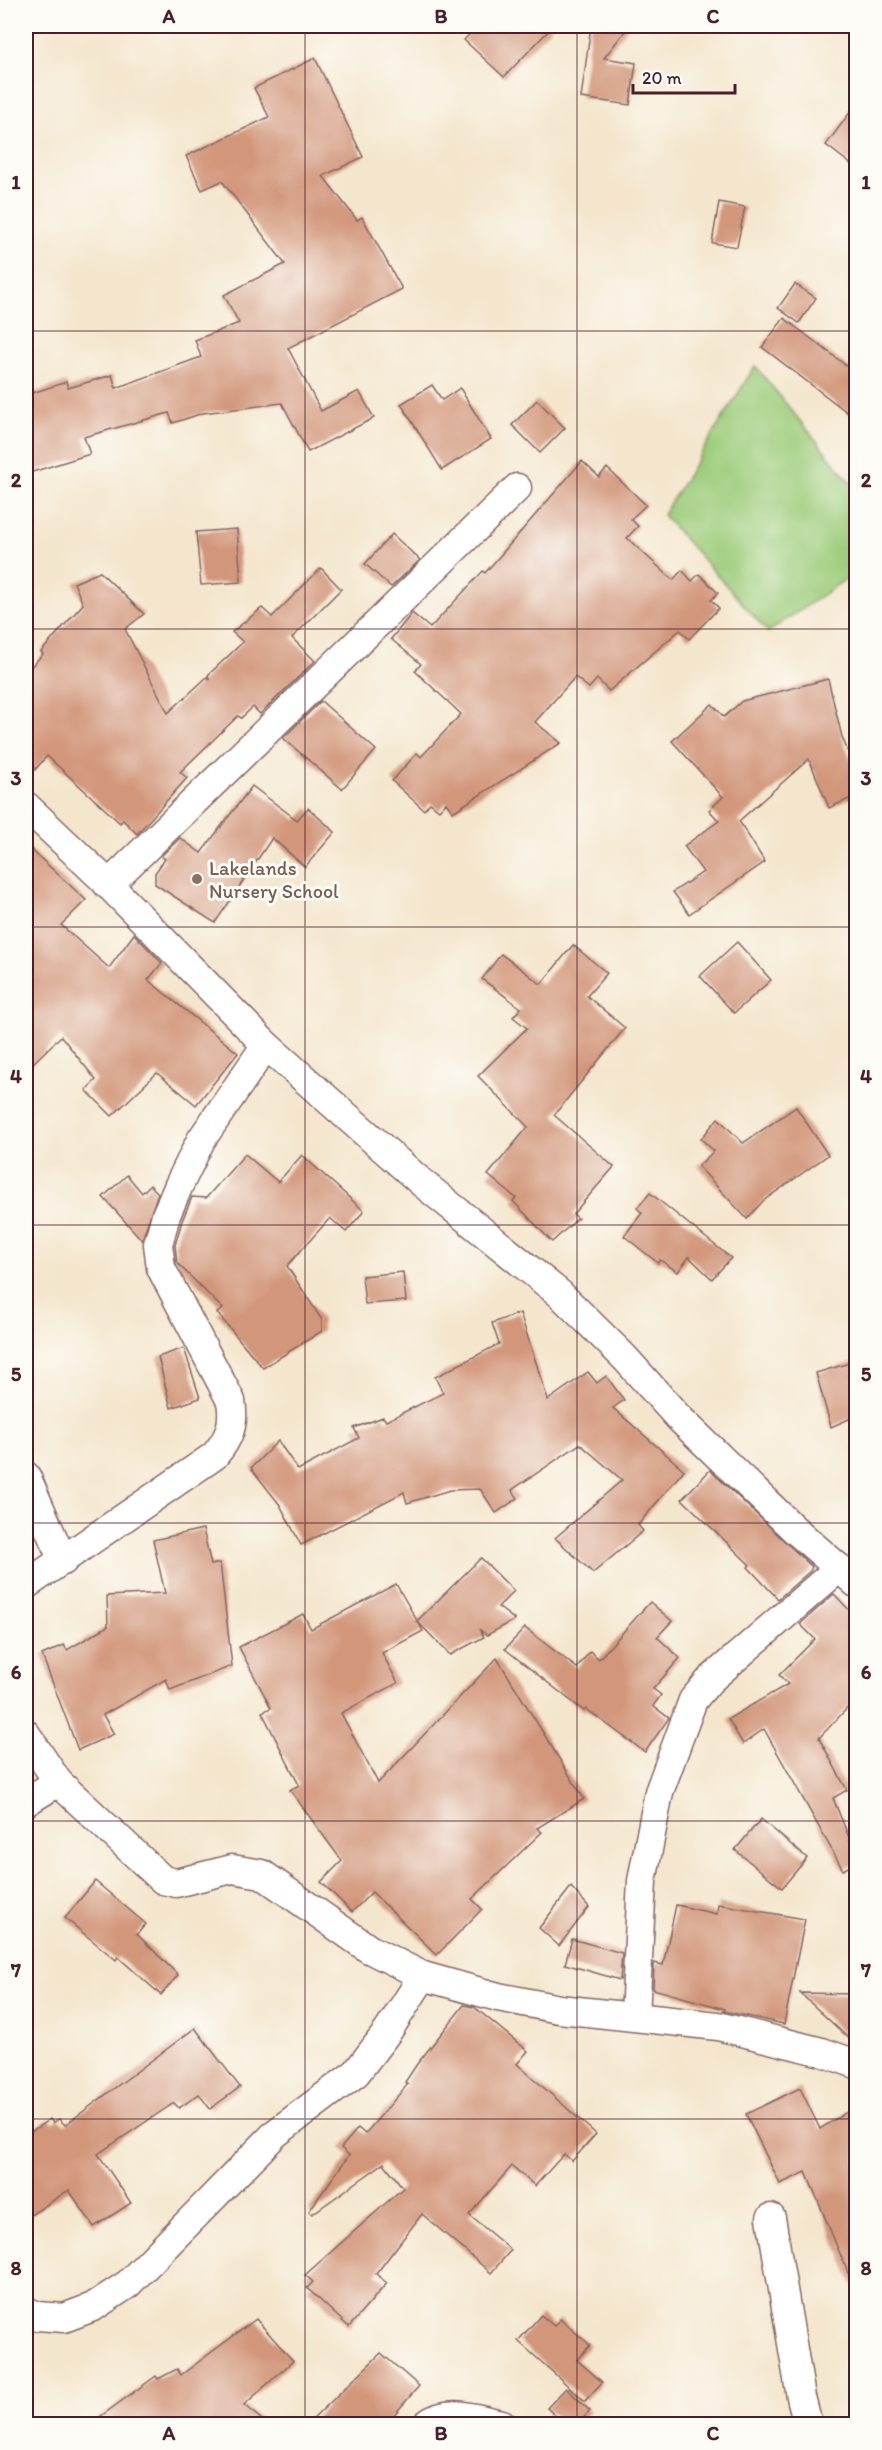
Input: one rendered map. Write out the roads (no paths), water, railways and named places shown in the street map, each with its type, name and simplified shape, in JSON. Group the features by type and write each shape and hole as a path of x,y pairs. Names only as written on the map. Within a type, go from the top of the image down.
{"street":[{"path":"108,885 518,488"},
{"path":"26,806 108,885 266,1045 421,1182 560,1294 625,1358 678,1418 794,1529 848,1576 710,1680 693,1700 659,1792 642,1881 635,2016"},
{"path":"26,1585 214,1456 230,1434 234,1418 231,1401 161,1268 158,1244 166,1215 201,1140 266,1045"},
{"path":"26,1476 63,1561"},
{"path":"26,1734 58,1782 163,1880 176,1883 232,1869 262,1874 369,1949 423,1976 518,2001 559,2009 718,2026 822,2052 856,2064"},
{"path":"26,1802 58,1782"},
{"path":"26,2311 38,2316 64,2318 93,2307 129,2284 276,2133 356,2073 388,2031 423,1976"},
{"path":"771,2218 801,2397 808,2424"},
{"path":"427,2424 436,2417 458,2414 502,2424"}],"place":[{"name":"Lakelands Nursery School","path":"197,879"}]}
